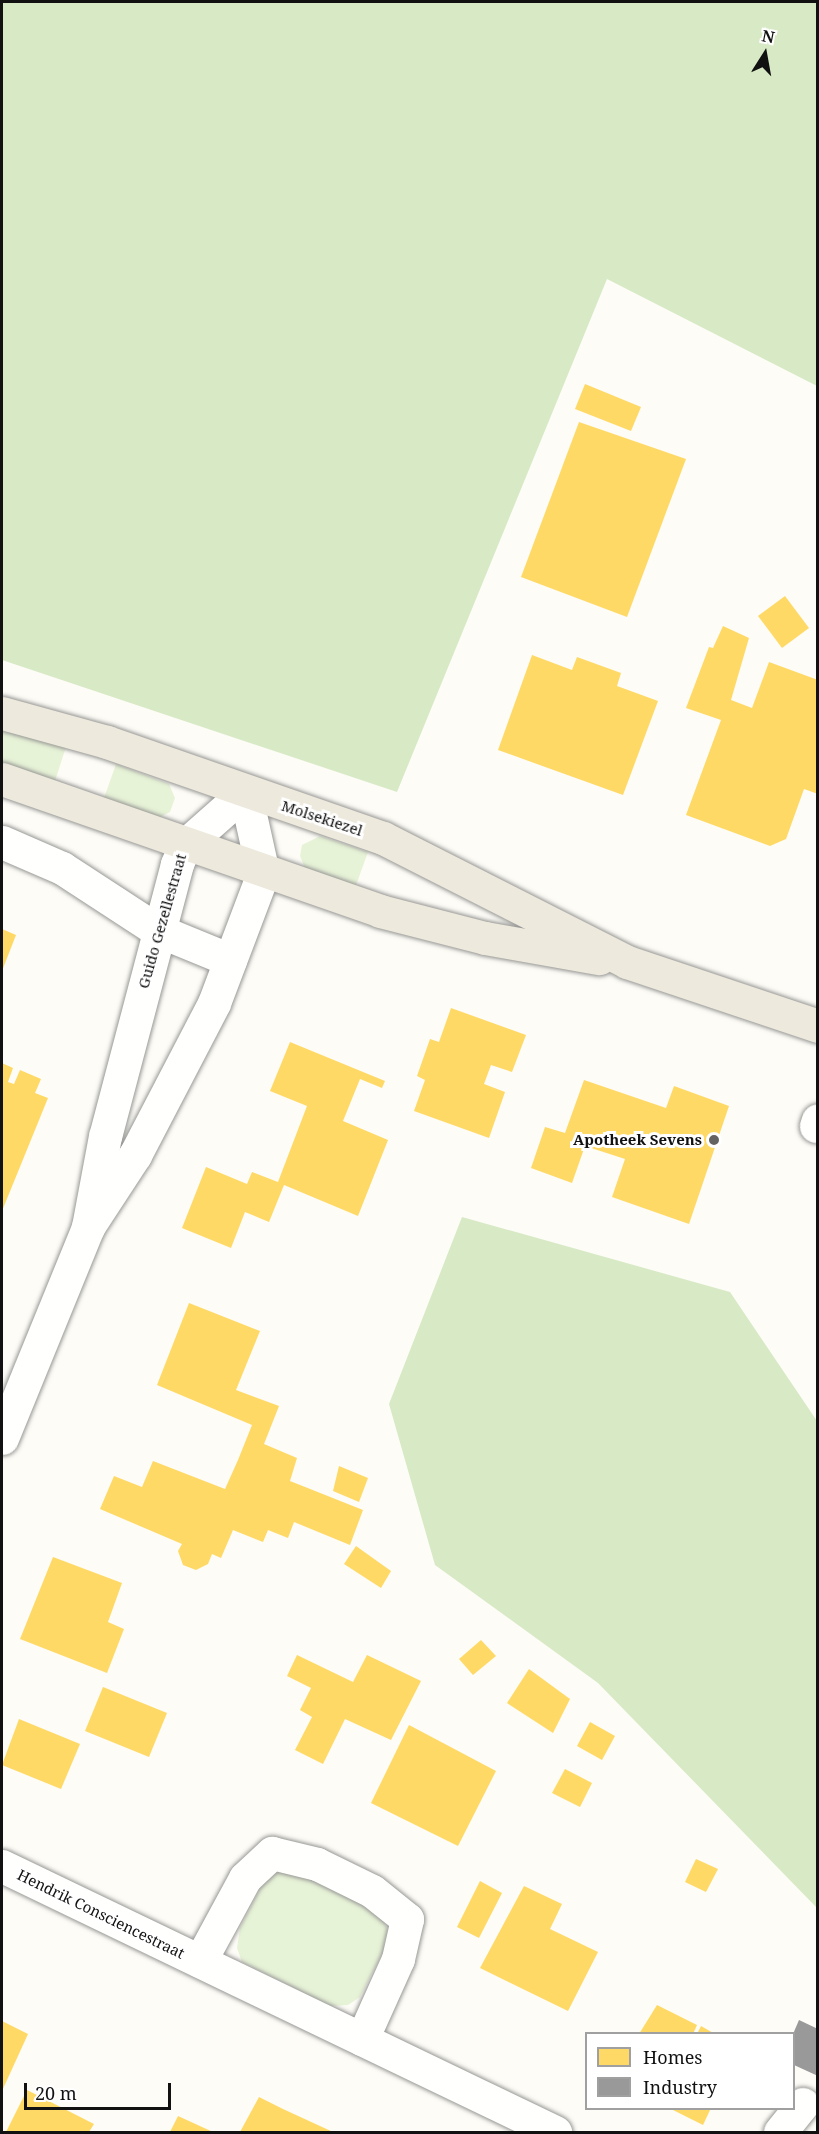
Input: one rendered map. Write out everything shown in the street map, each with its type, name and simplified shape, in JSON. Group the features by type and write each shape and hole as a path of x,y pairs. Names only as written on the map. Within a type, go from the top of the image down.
{"main road":[{"name":"Molsekiezel","path":"2,713 107,742 245,792 383,838 627,962 818,1026"},
{"name":"Molsekiezel","path":"2,779 263,873 428,925 538,949 627,962"}],"street":[{"name":"Guido Gezellestraat","path":"88,1227 105,1136 157,930 185,845 245,792"},
{"path":"245,792 263,873"},
{"path":"2,842 62,868 157,930 230,960"},
{"name":"Guido Gezellestraat","path":"2,1438 88,1227 140,1145 214,1003 263,873"},
{"name":"Hendrik Consciencestraat","path":"200,1961 245,1878 272,1852 317,1864 372,1891 406,1919 398,1959 362,2038"},
{"name":"Hendrik Consciencestraat","path":"2,1866 555,2133"},
{"path":"780,2133 803,2104"}],"green space":[{"path":"2,2 817,2 817,386 607,279 397,792 2,660"},
{"path":"2,731 66,747 54,784 2,763"},
{"path":"116,764 169,784 175,798 170,812 158,818 103,801"},
{"path":"320,836 368,852 355,888 305,868 300,856 302,845"},
{"path":"462,1217 730,1292 817,1421 817,1908 598,1683 435,1565 389,1404"},
{"path":"280,1871 302,1873 373,1909 384,1922 388,1932 385,1948 360,1997 348,2005 330,2006 242,1962 237,1948 240,1928 264,1881"}],"building: Homes":[{"path":"585,384 641,407 631,431 575,409"},
{"path":"579,422 686,459 627,617 521,577"},
{"path":"785,596 809,628 782,648 758,616"},
{"path":"723,626 749,638 731,700 752,708 769,662 818,680 818,794 804,789 786,839 770,846 686,815 721,720 686,708 709,647 713,648"},
{"path":"532,655 572,670 577,657 621,673 617,686 658,701 623,795 498,750"},
{"path":"2,929 16,935 2,971"},
{"path":"451,1008 526,1035 512,1072 491,1065 484,1084 505,1092 489,1138 414,1111 425,1080 417,1076 430,1039 439,1042"},
{"path":"290,1042 385,1081 382,1088 360,1079 343,1121 388,1140 358,1216 284,1185 269,1222 245,1212 231,1248 182,1228 206,1167 247,1184 252,1172 278,1182 307,1106 270,1091"},
{"path":"2,1063 13,1068 8,1082 14,1084 20,1070 41,1079 35,1093 48,1098 2,1211"},
{"path":"584,1080 666,1108 674,1086 729,1106 689,1224 612,1197 625,1159 585,1146 572,1183 531,1168 545,1127 565,1133"},
{"path":"189,1303 260,1331 236,1390 279,1406 264,1444 297,1458 290,1481 363,1510 350,1545 294,1522 288,1538 268,1530 263,1542 233,1530 221,1558 212,1554 208,1564 196,1570 183,1565 178,1551 182,1544 100,1509 114,1476 142,1487 153,1461 225,1489 238,1460 252,1425 157,1385"},
{"path":"339,1466 368,1478 359,1502 333,1491"},
{"path":"356,1546 391,1571 381,1588 344,1564"},
{"path":"53,1557 122,1583 108,1622 124,1629 107,1673 20,1639"},
{"path":"481,1640 496,1656 473,1675 459,1659"},
{"path":"297,1655 353,1682 367,1655 421,1681 391,1740 345,1719 323,1764 295,1750 312,1717 300,1710 311,1688 287,1676"},
{"path":"529,1669 570,1699 553,1733 507,1703"},
{"path":"103,1687 167,1713 149,1757 85,1731"},
{"path":"19,1719 80,1744 61,1789 2,1765"},
{"path":"590,1722 615,1736 602,1760 577,1746"},
{"path":"409,1725 496,1771 458,1846 371,1803"},
{"path":"565,1769 592,1783 580,1807 552,1793"},
{"path":"696,1859 718,1869 706,1892 685,1882"},
{"path":"480,1881 502,1893 479,1938 457,1927"},
{"path":"524,1886 562,1904 550,1929 598,1952 568,2011 480,1968"},
{"path":"657,2005 697,2025 694,2032 640,2032"},
{"path":"2,2021 28,2034 2,2091"},
{"path":"701,2026 712,2032 698,2032"},
{"path":"27,2090 94,2124 89,2132 6,2132"},
{"path":"259,2097 283,2109 333,2132 240,2132"},
{"path":"673,2110 710,2110 703,2125"},
{"path":"178,2116 213,2132 170,2132"}],"building: Industry":[{"path":"799,2020 818,2029 818,2076 795,2065 794,2032"}],"place":[{"name":"Apotheek Sevens","path":"714,1140"}]}
